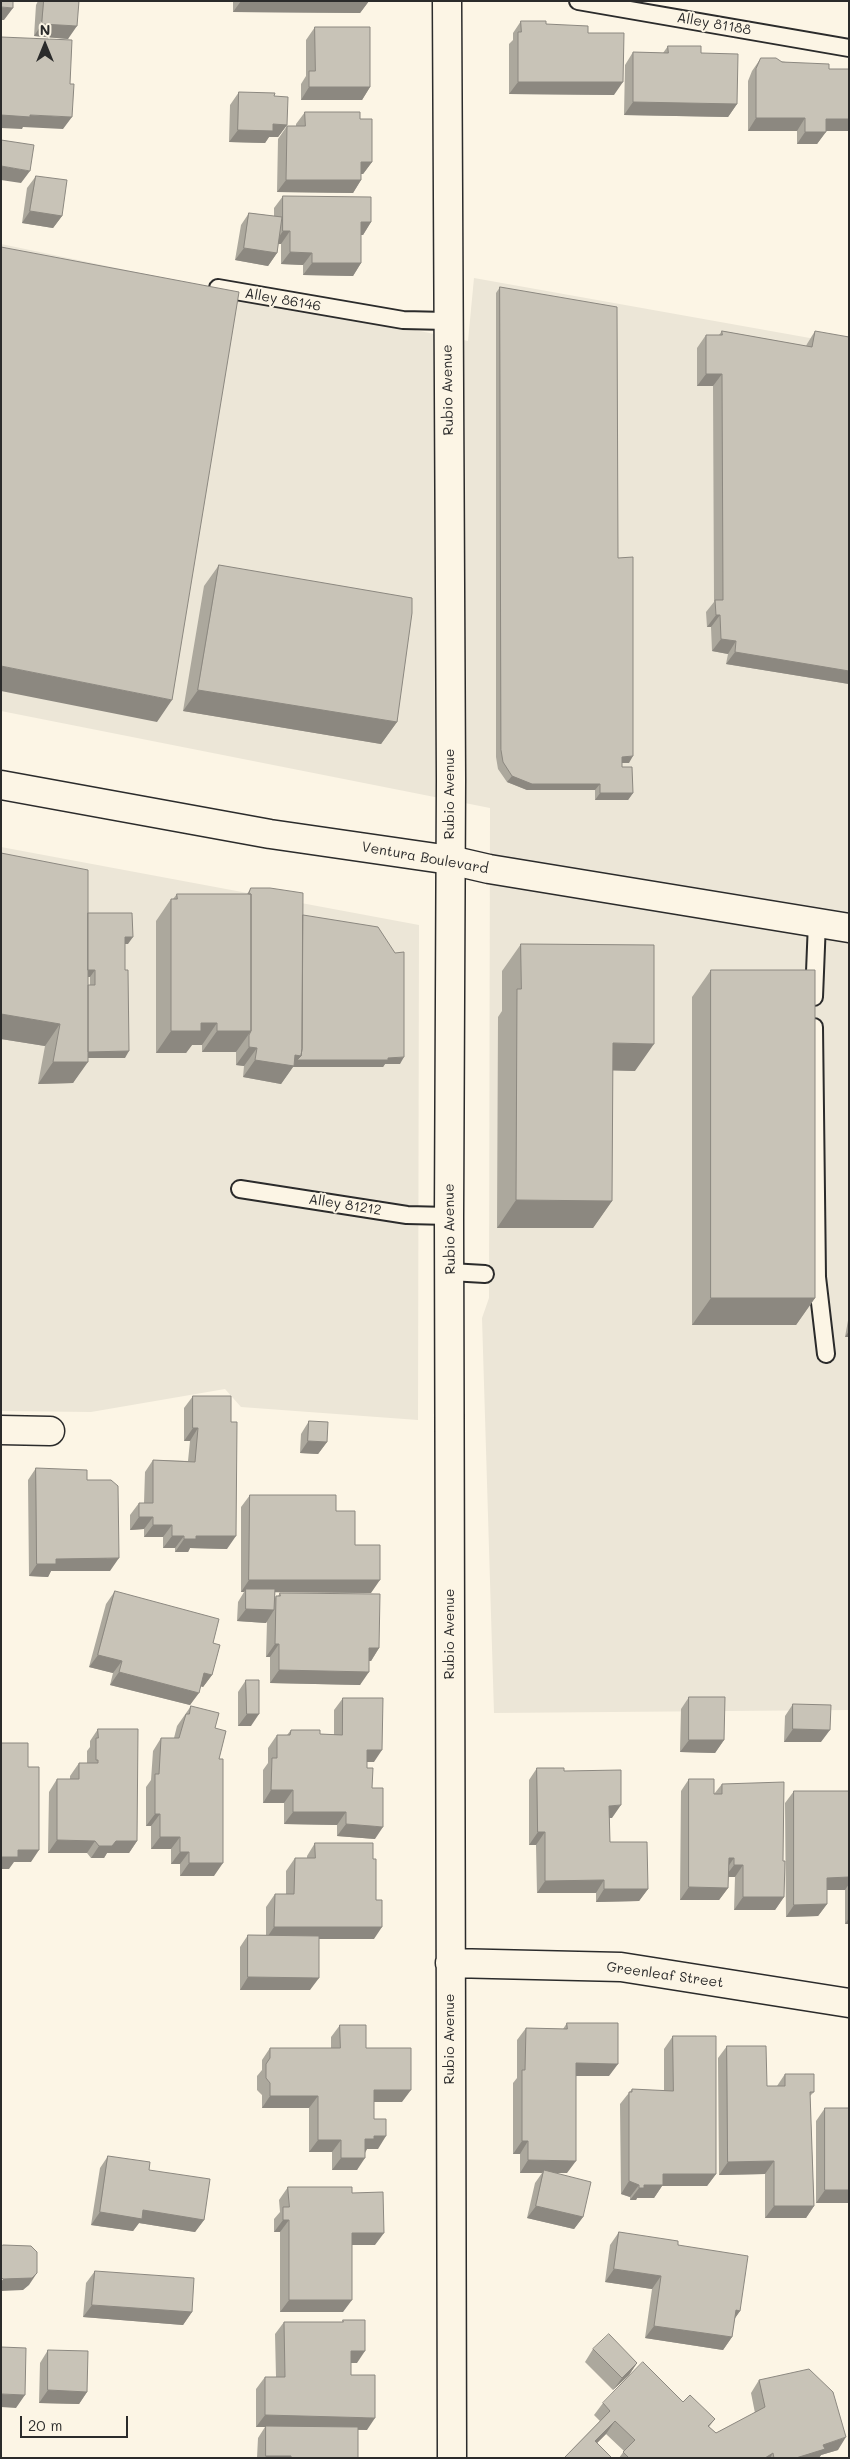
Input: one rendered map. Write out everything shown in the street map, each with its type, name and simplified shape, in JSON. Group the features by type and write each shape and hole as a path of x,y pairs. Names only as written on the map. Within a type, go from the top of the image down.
{"street":[{"name":"Rubio Avenue","path":"447,1 452,2458"},
{"name":"Ventura Boulevard","path":"1,785 270,834 450,860 490,869 849,928"},
{"path":"1,1430 50,1431"},
{"name":"Greenleaf Street","path":"450,1963 621,1966 849,2003"}],"lane":[{"name":"Alley 81188","path":"578,1 849,48"},
{"name":"Alley 86146","path":"197,285 403,320 447,321"},
{"path":"817,922 814,991 818,1277 826,1354"},
{"name":"Alley 81212","path":"240,1189 407,1215 449,1216"},
{"path":"450,1272 485,1274"}],"shaded area":[{"path":"1,244 468,341 474,278 849,345 849,1710 494,1713 482,1318 489,1298 490,808 1,711"},
{"path":"1,847 419,925 418,1420 241,1407 225,1389 91,1412 1,1411"}],"building":[{"path":"1,1 13,1 13,8 1,7"},
{"path":"44,1 79,1 77,26 42,24"},
{"path":"521,21 546,21 546,24 588,26 588,33 624,33 623,82 518,82 518,32 521,32"},
{"path":"315,27 370,27 370,87 309,87 309,71 315,71"},
{"path":"1,37 72,40 70,84 74,84 72,117 1,115"},
{"path":"668,46 701,46 701,53 738,54 737,104 633,102 633,52 668,53"},
{"path":"761,58 776,58 782,62 829,64 829,69 849,69 849,119 826,119 826,132 805,132 805,118 756,118 756,69"},
{"path":"239,92 275,93 274,96 288,97 287,125 273,124 273,131 238,130"},
{"path":"305,112 360,112 360,119 372,119 372,162 361,162 361,180 286,180 287,126 305,126"},
{"path":"1,140 34,145 30,171 1,166"},
{"path":"36,176 67,180 62,216 30,211"},
{"path":"283,196 371,197 371,222 361,222 361,263 312,263 312,253 290,252 290,231 283,231"},
{"path":"249,213 282,217 277,253 244,248"},
{"path":"1,247 239,292 172,700 1,666"},
{"path":"500,287 617,307 618,558 633,557 633,756 622,757 622,767 632,767 633,793 600,793 600,784 532,784 512,776 503,762 501,750"},
{"path":"722,331 812,347 815,331 849,337 849,671 735,652 736,641 721,639 720,615 716,615 715,600 723,600 722,374 706,374 706,335 722,335"},
{"path":"219,565 412,598 412,613 397,722 198,690"},
{"path":"1,853 88,870 88,1062 53,1062 60,1024 1,1014"},
{"path":"251,888 270,888 303,893 302,1049 301,1056 295,1055 294,1066 255,1060 257,1048 249,1047 251,1031 251,894 249,894"},
{"path":"177,894 251,894 251,1031 217,1031 217,1023 201,1023 201,1031 171,1031 171,899 177,899"},
{"path":"88,913 132,913 133,937 125,937 125,970 128,970 129,1051 88,1052 88,985 95,985 95,970 88,970"},
{"path":"303,915 378,927 395,953 404,952 404,1057 388,1058 388,1060 297,1060 301,1056 302,1049"},
{"path":"521,944 654,945 654,1044 613,1043 612,1201 516,1200 517,989 521,989"},
{"path":"711,970 815,970 815,1298 711,1298"},
{"path":"193,1396 231,1396 231,1422 237,1422 236,1536 196,1536 196,1539 184,1539 184,1536 172,1536 172,1525 153,1525 153,1517 139,1517 139,1503 153,1503 153,1460 195,1462 198,1428 193,1428"},
{"path":"309,1421 328,1422 327,1442 308,1441"},
{"path":"36,1468 87,1470 87,1480 111,1480 118,1486 119,1558 56,1559 56,1564 37,1564"},
{"path":"250,1495 336,1495 336,1511 355,1511 355,1545 380,1545 380,1580 249,1580"},
{"path":"246,1589 275,1589 274,1610 246,1609"},
{"path":"115,1591 219,1619 213,1643 220,1645 212,1675 204,1673 199,1693 119,1672 122,1661 98,1655"},
{"path":"280,1593 380,1594 379,1648 369,1648 369,1672 279,1670 279,1644 275,1644 276,1596 280,1596"},
{"path":"246,1680 259,1680 259,1714 247,1714"},
{"path":"689,1697 725,1697 724,1740 689,1740"},
{"path":"343,1698 383,1698 382,1750 367,1750 367,1768 373,1768 372,1788 383,1788 383,1827 346,1824 346,1812 293,1812 293,1790 271,1790 272,1758 277,1758 277,1735 290,1735 291,1730 320,1730 320,1734 342,1735"},
{"path":"793,1704 831,1705 830,1730 793,1729"},
{"path":"191,1706 219,1713 215,1728 226,1731 219,1759 223,1759 223,1863 189,1863 189,1852 180,1852 180,1837 160,1837 160,1814 155,1814 155,1774 159,1774 161,1738 179,1738 186,1714 189,1714"},
{"path":"98,1729 138,1729 137,1841 116,1841 112,1846 99,1846 95,1841 57,1840 57,1779 79,1779 79,1763 98,1763 98,1760 96,1760 96,1738 98,1738"},
{"path":"1,1743 28,1743 28,1767 39,1767 39,1850 18,1850 18,1857 1,1857"},
{"path":"537,1768 564,1768 564,1771 621,1770 621,1805 609,1806 610,1842 647,1842 648,1889 604,1889 604,1880 545,1881 545,1832 538,1832"},
{"path":"689,1779 714,1779 714,1794 722,1794 722,1784 784,1782 784,1897 743,1897 743,1865 734,1865 734,1858 729,1858 728,1888 689,1887"},
{"path":"794,1791 849,1791 849,1877 827,1878 827,1904 794,1905"},
{"path":"315,1843 373,1843 373,1859 376,1859 376,1900 382,1900 382,1927 274,1927 275,1894 294,1894 295,1858 315,1858"},
{"path":"248,1935 319,1936 319,1978 248,1977"},
{"path":"567,2023 618,2023 618,2064 576,2063 576,2161 528,2160 528,2141 522,2141 522,2070 525,2070 526,2028 567,2029"},
{"path":"340,2025 366,2025 366,2048 411,2048 411,2090 374,2090 374,2119 386,2119 386,2136 374,2136 374,2139 365,2139 365,2158 341,2158 341,2140 318,2140 318,2096 270,2096 270,2083 266,2078 266,2064 270,2058 270,2048 340,2048"},
{"path":"673,2036 716,2036 716,2174 663,2174 663,2185 644,2185 644,2188 639,2188 639,2185 629,2181 629,2092 632,2092 632,2089 673,2091"},
{"path":"727,2046 766,2046 767,2086 785,2086 785,2074 814,2074 814,2092 810,2092 814,2206 774,2206 774,2161 728,2162"},
{"path":"825,2108 849,2108 849,2190 825,2190"},
{"path":"108,2156 150,2162 149,2170 210,2179 204,2220 143,2210 142,2219 100,2212"},
{"path":"544,2170 591,2182 583,2217 536,2206"},
{"path":"288,2187 352,2187 352,2193 383,2192 384,2233 352,2233 352,2300 289,2300 289,2220 283,2220 283,2207 289,2207"},
{"path":"619,2232 678,2241 678,2245 748,2256 740,2311 736,2310 732,2337 654,2326 661,2276 614,2269"},
{"path":"3,2245 31,2246 37,2252 37,2273 32,2278 3,2279 1,2277 1,2247"},
{"path":"95,2271 194,2278 192,2312 92,2305"},
{"path":"343,2320 365,2320 365,2351 351,2351 351,2375 375,2375 375,2418 265,2415 265,2377 285,2377 284,2322 343,2322"},
{"path":"609,2334 637,2363 622,2378 593,2349"},
{"path":"1,2347 26,2348 25,2395 1,2394"},
{"path":"48,2350 88,2351 87,2392 48,2390"},
{"path":"643,2362 683,2402 690,2395 715,2419 708,2426 716,2433 765,2407 759,2380 809,2369 833,2392 846,2437 823,2445 825,2449 796,2458 774,2458 773,2453 765,2458 629,2458 623,2452 635,2440 615,2421 595,2441 612,2458 564,2458 610,2411 603,2403"},
{"path":"266,2426 358,2427 358,2458 266,2456"}]}
